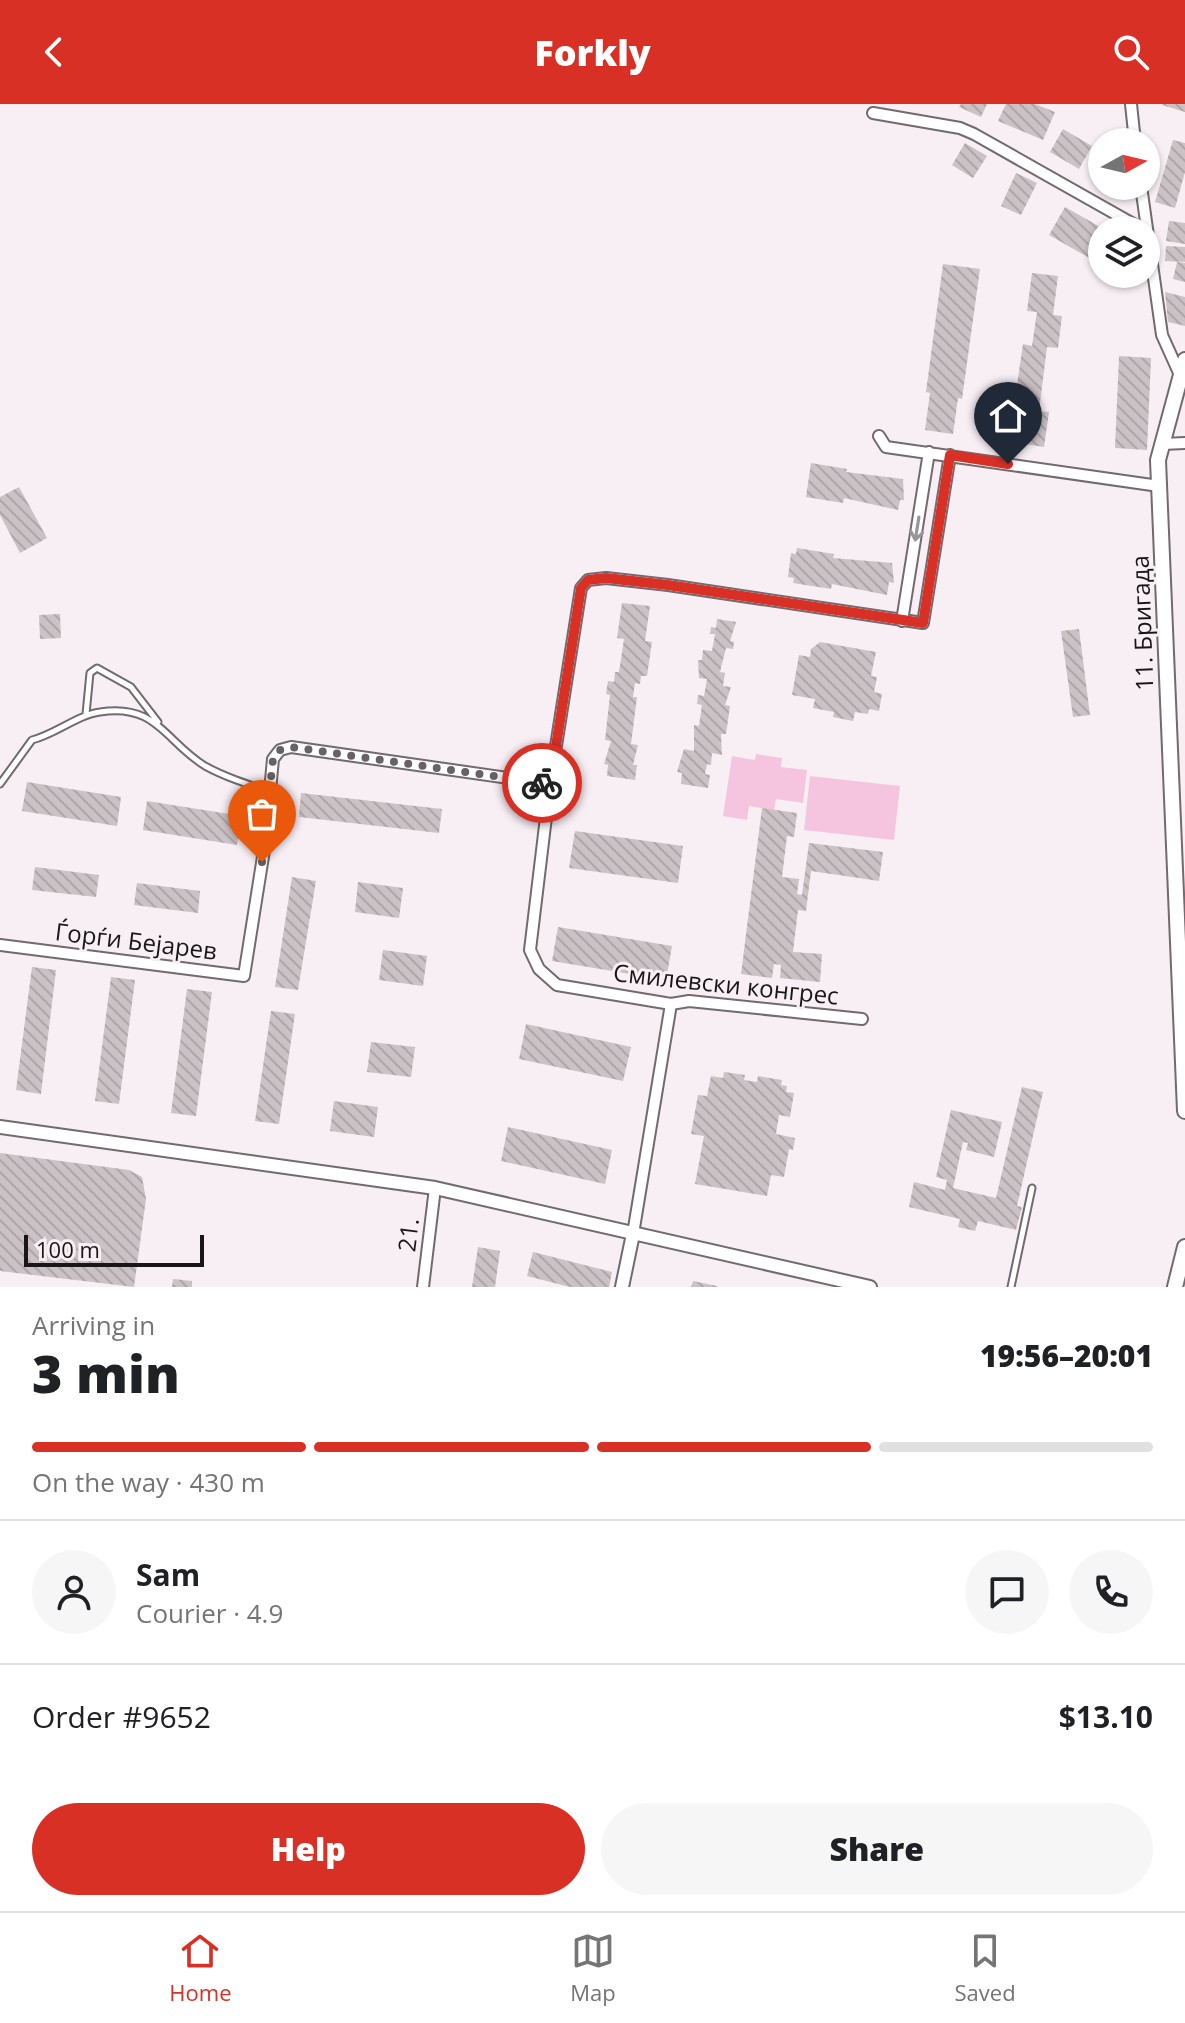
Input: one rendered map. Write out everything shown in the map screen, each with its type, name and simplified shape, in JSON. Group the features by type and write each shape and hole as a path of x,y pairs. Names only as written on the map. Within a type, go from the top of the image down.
{"main road":[{"name":"11. Бригада","path":"1185,360 1158,460 1179,799 1185,1111"},
{"path":"1175,1287 1185,1247"}],"street":[{"path":"904,117 905,104"},
{"path":"1131,104 1134,128"},
{"path":"873,113 974,134 1119,216"},
{"path":"1155,288 1162,335 1182,375"},
{"path":"879,436 886,447 1159,486"},
{"path":"1162,444 1185,443"},
{"path":"929,452 902,621 923,623 950,455"},
{"name":"Смилевски конгрес","path":"862,1019 689,1001 671,1004 557,985 539,969 530,950 550,784 581,588 588,580 606,578 668,585 902,621"},
{"name":"Ѓорѓи Бејарев","path":"0,945 244,976 273,759 280,750 291,747 550,784"},
{"path":"622,1287 671,1004"},
{"path":"0,1127 435,1188 870,1287"},
{"name":"21.","path":"423,1287 435,1188"}],"lane":[{"path":"86,715 90,673 97,668 131,687 179,747 204,765 227,777 270,791"},
{"path":"0,784 32,740 52,735 86,715 118,710 158,723"},
{"path":"1011,1287 1032,1188"}],"shaded area":[{"path":"756,754 782,758 781,767 807,770 803,803 776,799 774,810 749,806 747,820 723,816 732,756 755,760"},
{"path":"810,776 900,786 894,840 804,830"}],"building":[{"path":"961,104 987,104 981,117 959,107"},
{"path":"1006,104 1035,104 1055,112 1043,140 998,121"},
{"path":"1185,104 1185,112 1162,105"},
{"path":"1063,129 1088,144 1088,153 1079,169 1050,152"},
{"path":"1173,140 1185,143 1185,172 1175,208 1155,202 1160,200 1160,185"},
{"path":"965,143 987,156 973,178 952,165"},
{"path":"1016,173 1037,183 1021,215 1001,206"},
{"path":"1065,207 1088,220 1088,257 1049,235"},
{"path":"1169,221 1185,223 1185,244 1166,241"},
{"path":"1166,246 1185,247 1185,262 1165,261"},
{"path":"1177,262 1185,263 1185,282 1173,279"},
{"path":"943,264 980,269 962,399 958,398 953,434 925,430 930,393 926,392"},
{"path":"1032,273 1058,276 1053,315 1062,316 1058,348 1047,347 1039,411 1049,412 1044,447 1018,443 1024,406 1014,405 1023,344 1032,346 1037,312 1027,311"},
{"path":"1165,292 1185,297 1185,326 1168,322"},
{"path":"1119,356 1151,358 1147,450 1115,448"},
{"path":"811,463 847,469 846,472 903,479 904,500 900,500 898,510 844,498 843,503 806,497"},
{"path":"19,487 47,538 20,553 0,515 0,497"},
{"path":"797,548 834,554 833,558 892,563 894,583 889,582 887,595 832,584 831,589 793,583 794,578 788,577 791,553 796,554"},
{"path":"622,603 650,606 645,641 652,642 647,676 641,676 640,684 635,683 633,697 637,697 631,744 638,745 633,765 637,765 635,780 607,776 608,765 604,764 611,741 605,740 610,695 606,694 608,681 614,682 615,672 619,672 624,639 617,638"},
{"path":"60,614 61,638 40,639 39,615"},
{"path":"717,619 736,622 730,641 734,642 733,649 726,648 720,672 725,673 723,686 731,687 725,705 730,706 726,734 721,734 722,755 712,753 711,765 707,764 705,774 710,775 708,788 681,784 682,773 677,772 684,749 694,751 694,725 699,726 702,705 697,704 698,695 704,696 707,679 699,678 698,660 702,660 703,650 712,651 715,634 710,634 711,627 716,628"},
{"path":"1079,629 1090,715 1073,717 1061,631"},
{"path":"820,642 876,652 871,676 877,677 874,692 882,694 879,711 869,709 868,714 855,712 853,721 833,717 834,712 813,708 815,699 792,695 799,655 810,657 811,649"},
{"path":"27,782 121,797 117,826 22,811"},
{"path":"301,793 442,809 439,833 299,817"},
{"path":"147,801 242,816 237,845 143,830"},
{"path":"762,808 797,813 794,837 787,836 782,877 799,879 797,894 802,895 809,843 883,852 879,881 811,871 806,911 798,910 793,952 822,954 820,982 780,978 781,965 774,964 772,978 741,974"},
{"path":"575,831 683,846 678,883 569,868"},
{"path":"35,867 99,875 96,897 32,890"},
{"path":"292,877 316,881 298,990 275,987"},
{"path":"358,882 403,888 399,918 355,912"},
{"path":"137,883 200,891 198,913 134,905"},
{"path":"558,927 672,946 666,980 552,961"},
{"path":"383,950 427,956 423,986 379,980"},
{"path":"32,967 56,970 41,1094 16,1090"},
{"path":"111,977 135,980 119,1104 95,1101"},
{"path":"187,989 212,992 196,1116 171,1113"},
{"path":"271,1011 295,1014 279,1124 255,1121"},
{"path":"526,1024 631,1047 623,1081 519,1059"},
{"path":"371,1042 415,1047 411,1077 367,1072"},
{"path":"724,1072 745,1075 744,1080 757,1082 758,1076 782,1080 781,1085 787,1086 786,1092 794,1093 790,1117 779,1115 776,1134 795,1138 793,1150 789,1149 784,1177 771,1175 767,1196 695,1184 704,1136 691,1134 698,1095 707,1096 711,1076 723,1078"},
{"path":"1022,1087 1043,1092 1017,1206 1022,1207 1016,1230 978,1221 975,1231 958,1227 960,1219 909,1207 914,1182 945,1190 947,1180 936,1177 951,1110 1002,1122 994,1157 966,1150 968,1143 963,1142 953,1188 996,1198"},
{"path":"334,1101 378,1107 374,1137 330,1131"},
{"path":"508,1127 612,1150 605,1184 501,1161"},
{"path":"0,1153 129,1170 142,1177 146,1199 134,1287 0,1271"},
{"path":"478,1247 500,1251 495,1287 472,1287"},
{"path":"533,1252 612,1272 609,1287 570,1287 527,1276"},
{"path":"173,1279 192,1281 192,1287 172,1287"},
{"path":"693,1281 717,1286 717,1287 691,1287"}],"way so far":[{"path":"262,862 273,759 280,750 291,747 463,769 542,783"}],"route":[{"path":"542,783 550,784 581,588 588,580 606,578 668,585 923,623 950,455 1008,464"}]}
